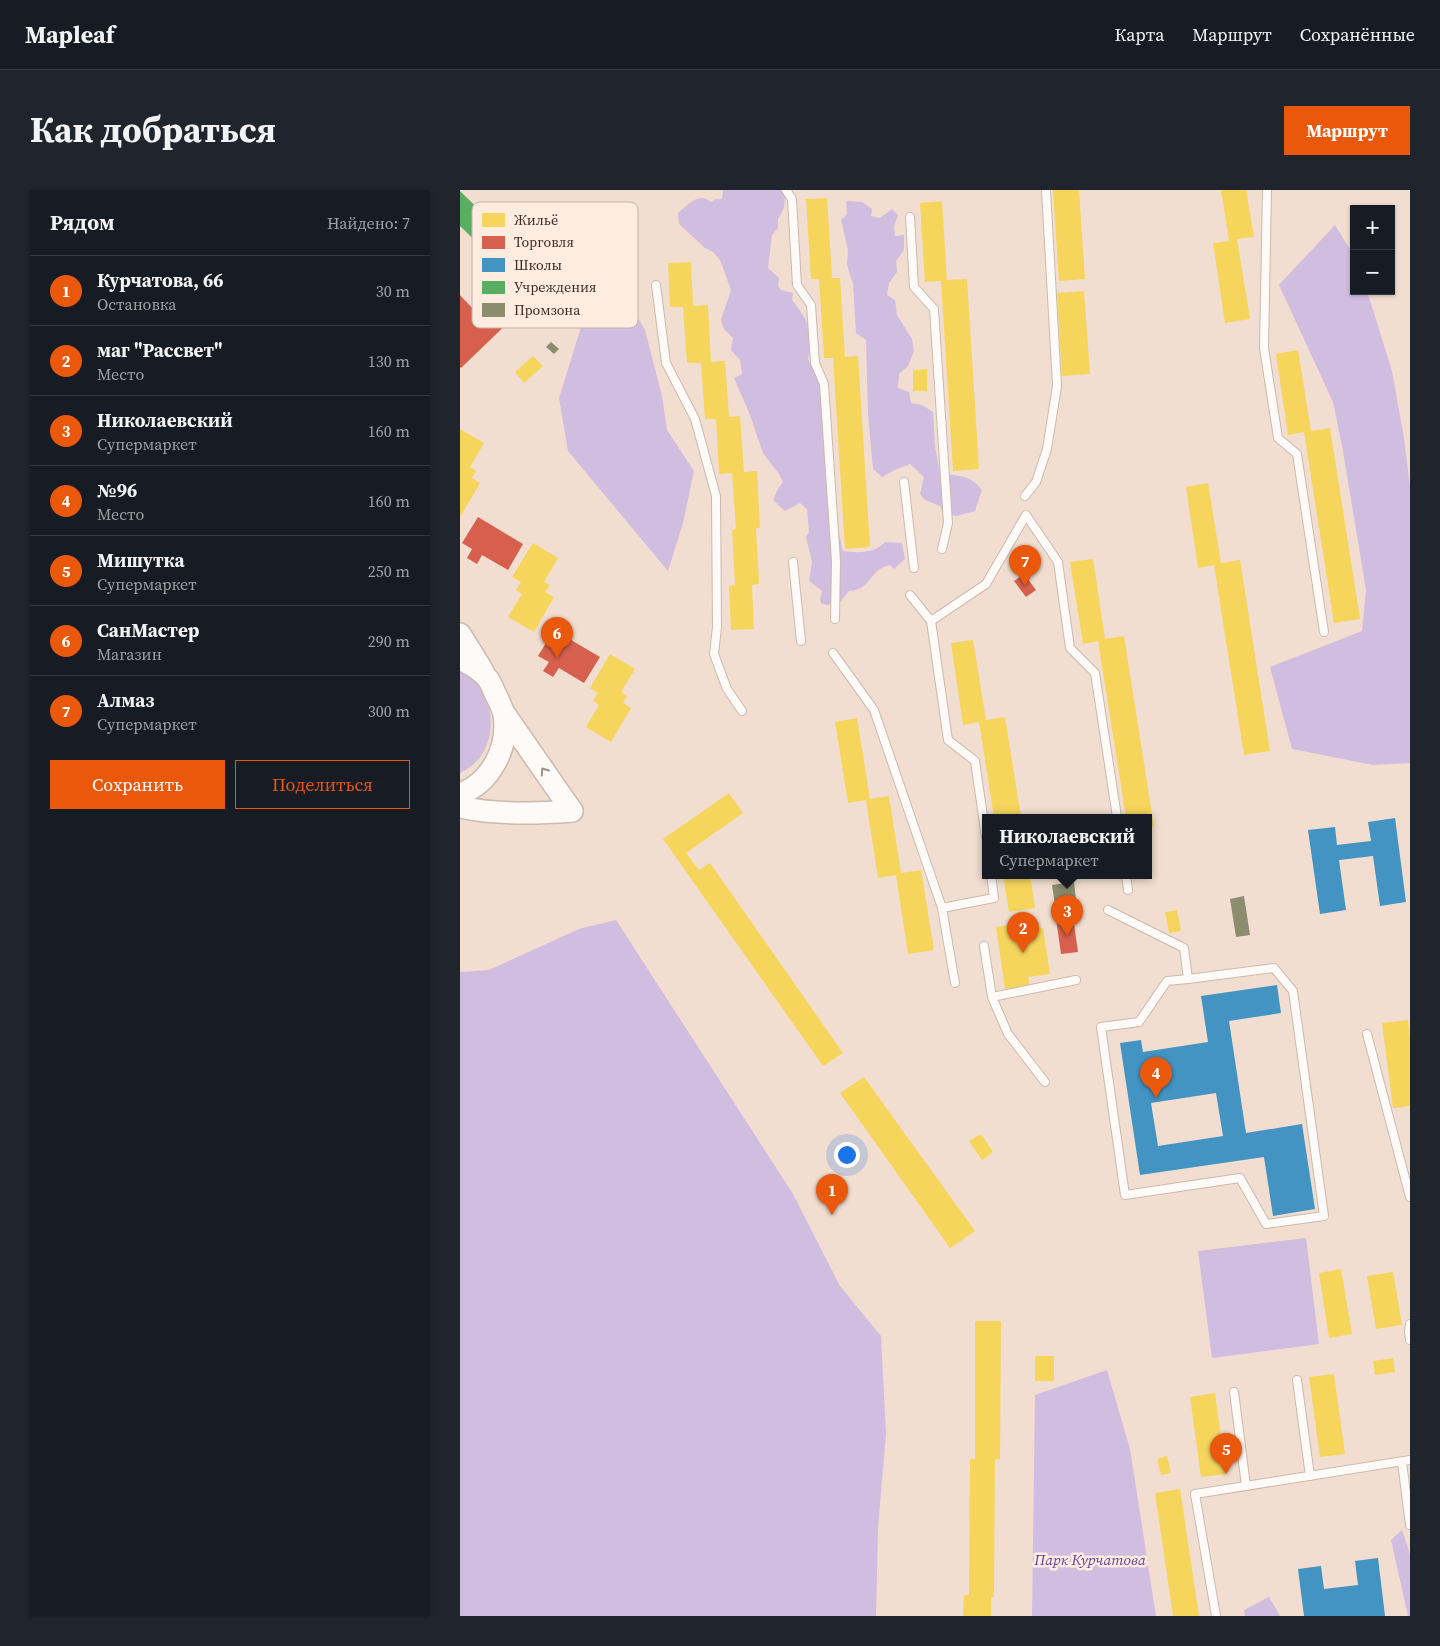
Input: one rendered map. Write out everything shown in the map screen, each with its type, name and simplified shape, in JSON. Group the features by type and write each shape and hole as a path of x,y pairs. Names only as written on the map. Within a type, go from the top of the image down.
{"street":[{"path":"460,634 489,680 504,714 572,811 528,814 460,808"},
{"path":"460,659 472,665 489,680"},
{"path":"460,794 485,777 498,758 505,736 504,714"}],"lane":[{"path":"786,190 792,199 798,285 812,306 815,363 824,384 836,561 835,619"},
{"path":"1025,496 1036,482 1047,449 1057,386 1046,190"},
{"path":"1267,190 1264,348 1278,438 1297,454 1324,632"},
{"path":"910,217 914,287 934,309 948,523 942,549"},
{"path":"656,285 666,363 695,419 716,496 717,627 714,654 727,688 742,711"},
{"path":"904,482 914,568"},
{"path":"931,621 986,584 1026,515 1058,562 1070,648 1095,673 1117,814"},
{"path":"792,562 800,641"},
{"path":"910,595 931,621 948,740 975,761 983,814"},
{"path":"833,653 874,710 942,908 954,983"},
{"path":"942,908 994,898 992,879"},
{"path":"1127,879 1128,890"},
{"path":"1108,910 1184,948 1188,979"},
{"path":"984,946 992,998 1008,1034 1045,1082"},
{"path":"1274,968 1293,992 1324,1216 1266,1224 1240,1178 1125,1195 1101,1027 1139,1022 1167,981 1188,979 1274,968"},
{"path":"992,998 1076,980"},
{"path":"1366,1034 1410,1197"},
{"path":"1410,1324 1410,1340"},
{"path":"1297,1380 1310,1476"},
{"path":"1234,1392 1246,1486"},
{"path":"1216,1616 1195,1494 1406,1461 1410,1525"}],"green space":[{"path":"723,190 789,190 785,198 784,208 778,219 778,228 772,235 768,268 779,278 778,286 781,290 793,293 792,300 809,327 811,342 808,359 815,371 820,388 824,415 825,457 834,475 837,524 843,551 865,552 876,549 885,542 902,543 905,559 894,569 890,565 883,567 862,587 849,591 840,602 826,605 821,603 822,591 809,581 812,562 806,537 809,532 807,509 800,503 785,511 773,500 783,482 763,453 750,415 734,378 742,374 740,360 731,350 733,338 724,329 721,320 731,290 720,260 679,224 678,213 690,203 702,198 711,202 715,199 722,199"},
{"path":"846,201 862,202 872,209 871,216 880,218 892,209 898,215 894,227 895,236 904,235 904,250 896,261 897,272 889,283 887,295 895,300 897,315 912,339 914,351 908,366 899,374 898,388 909,392 911,403 922,405 933,412 935,446 940,474 968,478 982,490 975,511 957,516 943,513 940,506 925,500 920,494 924,477 910,464 882,477 873,469 868,414 866,340 856,333 853,284 847,265 848,250 841,220 847,214"},
{"path":"1335,225 1350,249 1350,295 1368,295 1392,371 1410,486 1410,763 1373,765 1292,749 1270,667 1362,631 1366,590 1333,402 1279,285"},
{"path":"638,318 645,330 662,396 667,430 694,471 683,523 668,571 568,451 559,398 581,328 638,328"},
{"path":"460,670 473,680 482,692 491,722 489,737 484,751 474,764 460,773"},
{"path":"616,920 793,1194 840,1286 881,1336 886,1434 878,1528 876,1616 460,1616 460,972 489,970 579,929"},
{"path":"1306,1238 1319,1344 1212,1358 1198,1251"},
{"name":"Парк Курчатова","path":"1107,1370 1130,1449 1156,1616 1032,1616 1035,1395"},
{"path":"1402,1530 1410,1554 1410,1616 1408,1616 1391,1540"},
{"path":"1269,1597 1280,1616 1245,1616 1244,1610"}],"building: Жильё":[{"path":"1053,190 1079,190 1085,279 1059,281"},
{"path":"1221,190 1246,190 1254,237 1237,239 1250,319 1225,323 1213,243 1229,241"},
{"path":"827,198 832,278 840,278 845,357 858,356 870,547 845,549 833,358 824,358 819,279 811,279 806,199"},
{"path":"942,201 947,280 967,279 979,469 953,471 941,281 925,282 920,203"},
{"path":"691,262 693,306 708,305 711,362 725,361 729,417 740,416 744,472 757,471 760,528 756,528 759,584 752,585 754,629 731,630 729,586 735,585 732,530 736,529 732,473 719,474 716,419 705,419 701,363 687,363 683,307 670,307 668,263"},
{"path":"1084,291 1090,374 1062,376 1057,293"},
{"path":"1298,350 1311,431 1330,428 1360,619 1334,623 1304,432 1288,435 1276,354"},
{"path":"533,356 543,366 524,383 515,372"},
{"path":"927,369 927,391 913,391 913,370"},
{"path":"460,429 484,443 470,467 476,471 472,478 480,483 460,517"},
{"path":"1208,483 1221,563 1240,560 1270,751 1244,755 1214,565 1198,568 1186,487"},
{"path":"533,543 558,558 544,582 550,585 545,592 554,597 534,632 508,617 522,594 516,590 521,582 512,577"},
{"path":"1093,559 1105,639 1124,636 1152,814 1126,814 1098,641 1083,644 1070,562"},
{"path":"973,640 986,720 1005,717 1021,814 994,814 979,722 963,725 951,643"},
{"path":"610,654 635,669 621,692 627,696 623,703 631,708 611,742 586,727 599,705 593,701 598,693 590,688"},
{"path":"857,718 870,799 889,796 901,873 921,870 934,950 908,954 896,875 878,878 866,800 848,803 835,722"},
{"path":"729,793 743,813 686,853 699,870 710,863 843,1053 823,1066 663,839"},
{"path":"1004,879 1031,879 1035,908 1009,912"},
{"path":"1177,910 1181,931 1169,933 1165,912"},
{"path":"1020,923 1021,931 1043,928 1050,974 1028,977 1030,986 1005,989 996,927"},
{"path":"1408,1020 1410,1037 1410,1106 1393,1108 1382,1023"},
{"path":"864,1077 975,1231 950,1248 840,1093"},
{"path":"981,1134 993,1152 982,1160 969,1141"},
{"path":"1341,1269 1352,1334 1329,1338 1319,1273"},
{"path":"1393,1272 1402,1325 1376,1329 1367,1276"},
{"path":"975,1321 1001,1321 1000,1459 995,1459 994,1597 991,1597 991,1616 963,1616 964,1595 969,1595 970,1459 975,1459"},
{"path":"1035,1356 1054,1356 1054,1381 1035,1381"},
{"path":"1393,1358 1395,1372 1375,1375 1373,1361"},
{"path":"1334,1374 1345,1454 1320,1457 1309,1377"},
{"path":"1215,1393 1226,1474 1201,1477 1190,1397"},
{"path":"1167,1456 1171,1473 1161,1475 1157,1459"},
{"path":"1180,1489 1199,1616 1173,1616 1155,1493"}],"building: Торговля":[{"path":"460,295 472,308 472,328 502,328 461,368 460,367"},
{"path":"478,517 523,544 508,570 482,555 477,564 467,558 472,549 462,543"},
{"path":"1024,574 1036,590 1026,597 1014,581"},
{"path":"554,630 600,657 584,683 559,668 553,677 543,671 549,662 538,656"},
{"path":"1073,917 1078,952 1061,954 1056,919"}],"building: Школы":[{"path":"1395,818 1406,902 1380,906 1373,856 1339,860 1346,910 1320,914 1308,830 1335,827 1337,845 1371,841 1368,822"},
{"path":"1277,985 1281,1013 1229,1021 1246,1133 1302,1124 1315,1209 1273,1216 1264,1157 1140,1175 1120,1043 1141,1040 1143,1052 1208,1042 1201,996","holes":["1216,1093 1223,1136 1158,1146 1151,1103"]},
{"path":"1378,1558 1385,1616 1304,1616 1298,1569 1321,1566 1324,1589 1358,1585 1355,1561"}],"building: Учреждения":[{"path":"460,191 472,203 472,238 460,226"}],"building: Промзона":[{"path":"551,342 559,349 554,354 546,347"},
{"path":"1074,882 1077,909 1056,912 1052,885"},
{"path":"1244,896 1250,935 1236,937 1230,899"}],"place":[{"name":"Алмаз","path":"1025,586"},
{"name":"СанМастер","path":"557,658"},
{"name":"Николаевский","path":"1067,936"},
{"name":"маг \"Рассвет\"","path":"1023,953"},
{"name":"№96","path":"1156,1098"},
{"name":"Курчатова, 66","path":"832,1215"},
{"name":"Мишутка","path":"1226,1474"}]}
